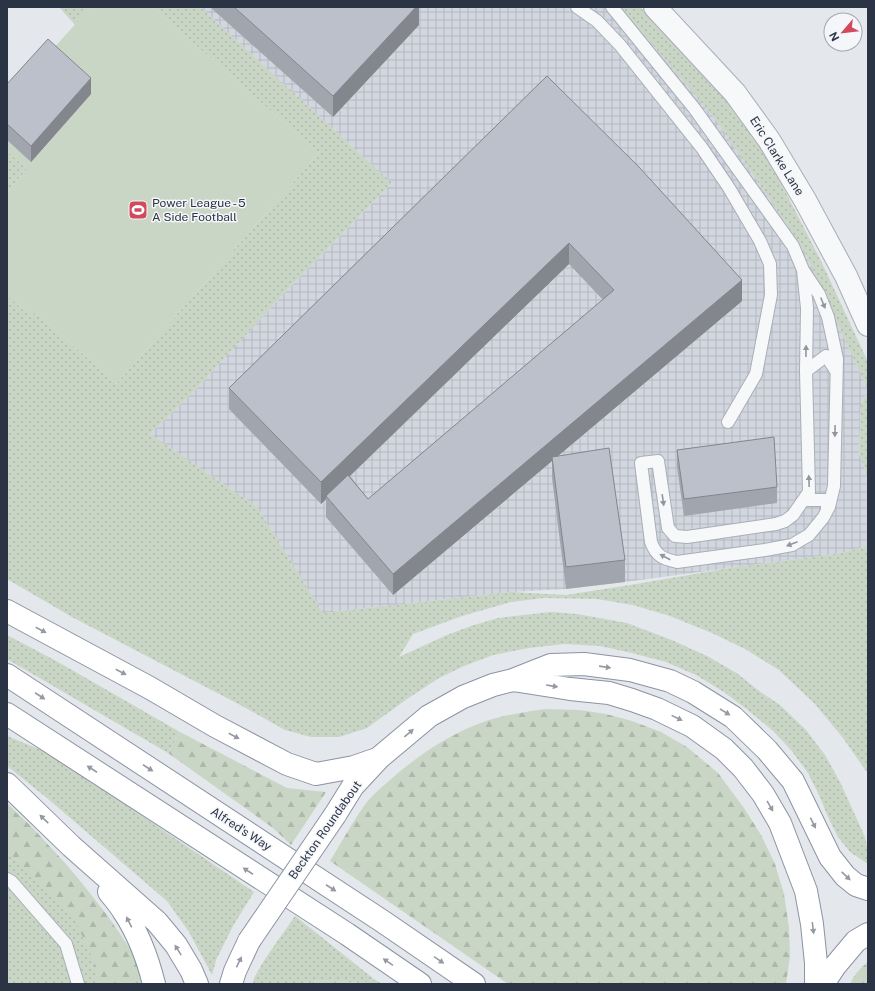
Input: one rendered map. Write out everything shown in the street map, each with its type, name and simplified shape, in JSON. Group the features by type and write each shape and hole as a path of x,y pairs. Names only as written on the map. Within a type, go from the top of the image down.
{"highway":[{"path":"7,611 287,764 316,774 354,767 379,758"},
{"path":"513,680 551,665 584,664 630,670 670,681 693,692 733,717 767,750 793,781 830,857 844,876 856,885 868,889"},
{"name":"Alfred's Way","path":"7,675 382,921 474,984"},
{"name":"Beckton Roundabout","path":"231,984 235,971 249,941 335,815 353,786 379,758 429,716 463,697 493,685 513,680 570,689 609,693 657,708 692,726 724,749 743,768 763,794 780,823 806,891 812,924 816,963 816,984"},
{"path":"7,714 347,934 420,984"},
{"path":"7,784 71,846 157,922 176,945 191,970 197,984"},
{"path":"71,846 99,878 124,912 140,943 154,984"},
{"path":"823,984 835,966 856,941 868,934"}],"street":[{"name":"Eric Clarke Lane","path":"655,7 735,93 769,140 805,200 846,276 868,325"}],"lane":[{"path":"577,7 597,21 620,45 702,148 729,188 760,241 770,264 771,295 756,374 728,422"},
{"path":"612,7 694,108 793,246 802,270 807,308 806,371 809,492 793,515 785,521 776,524 687,537 675,536 668,528 658,461 641,463 651,542 654,551 666,559 677,562 792,545 809,535 823,518 829,507 834,486 837,359 828,317 819,294 802,270"},
{"path":"806,371 826,356 836,371"},
{"path":"804,500 828,500 826,512"},
{"path":"7,879 12,882 66,944 78,984"}],"shaded area":[{"path":"200,7 621,7 716,120 804,250 868,390 861,405 859,453 868,479 868,546 842,553 625,582 566,589 511,592 323,613 257,507 150,434 196,389 289,288 392,183"}],"green space":[{"path":"59,7 91,7 75,25"},
{"name":"Power League - 5 A Side Football","path":"91,7 152,7 319,153 116,384 36,312 31,317 7,295 7,192 27,169 7,151 7,85 51,51"},
{"path":"152,7 200,7 392,183 289,288 196,389 150,434 257,507 323,613 511,592 566,595 730,568 842,553 868,546 868,769 866,771 843,738 815,704 779,670 745,649 712,633 670,616 633,605 597,599 544,598 511,602 462,616 413,634 399,657 447,635 498,618 551,612 577,614 627,623 674,641 709,657 738,674 759,691 780,705 806,730 825,755 840,782 865,837 868,851 868,864 850,852 838,837 808,773 791,750 773,731 724,692 696,675 666,662 600,646 564,644 529,648 493,655 464,666 439,678 367,728 339,737 311,737 285,730 72,617 7,579 7,295 31,317 35,311 116,384 319,153"},
{"path":"621,7 640,7 733,101 766,154 821,261 868,362 868,390 804,250 716,120"},
{"path":"7,151 27,169 7,192"},
{"path":"868,391 868,479 859,453 861,405"},
{"path":"7,635 58,662 180,732 168,753 7,659"},
{"path":"546,709 579,710 606,714 632,721 661,732 687,747 718,773 744,808 761,835 775,864 784,894 789,928 790,956 786,984 508,984 330,861 355,819 370,799 400,771 422,755 445,740 483,722 506,716"},
{"path":"180,732 287,788 326,792 291,845 273,828 168,753"},
{"path":"7,736 51,754 254,892 233,926 216,960 212,975 189,932 167,901 47,798 7,766"},
{"path":"7,803 58,856 90,893 132,953 146,984 7,984"},
{"path":"7,805 30,825 65,863 107,915 131,950 145,984 97,984 94,962 75,920 7,853"},
{"path":"295,916 374,979 363,983 320,980 307,984 253,984 254,978 265,959"},
{"path":"868,962 868,984 850,984 862,967"},
{"path":"374,979 382,984 307,984 320,980 363,983"}],"building":[{"path":"234,7 416,7 333,96"},
{"path":"48,39 91,78 31,146 7,124 7,84"},
{"path":"547,76 639,167 742,280 393,574 326,496 348,475 368,499 614,290 569,243 321,482 229,388"},
{"path":"774,437 777,487 684,499 677,450"},
{"path":"609,448 625,560 566,567 552,457"}],"place":[{"name":"Power League - 5 A Side Football","path":"138,210"}]}
